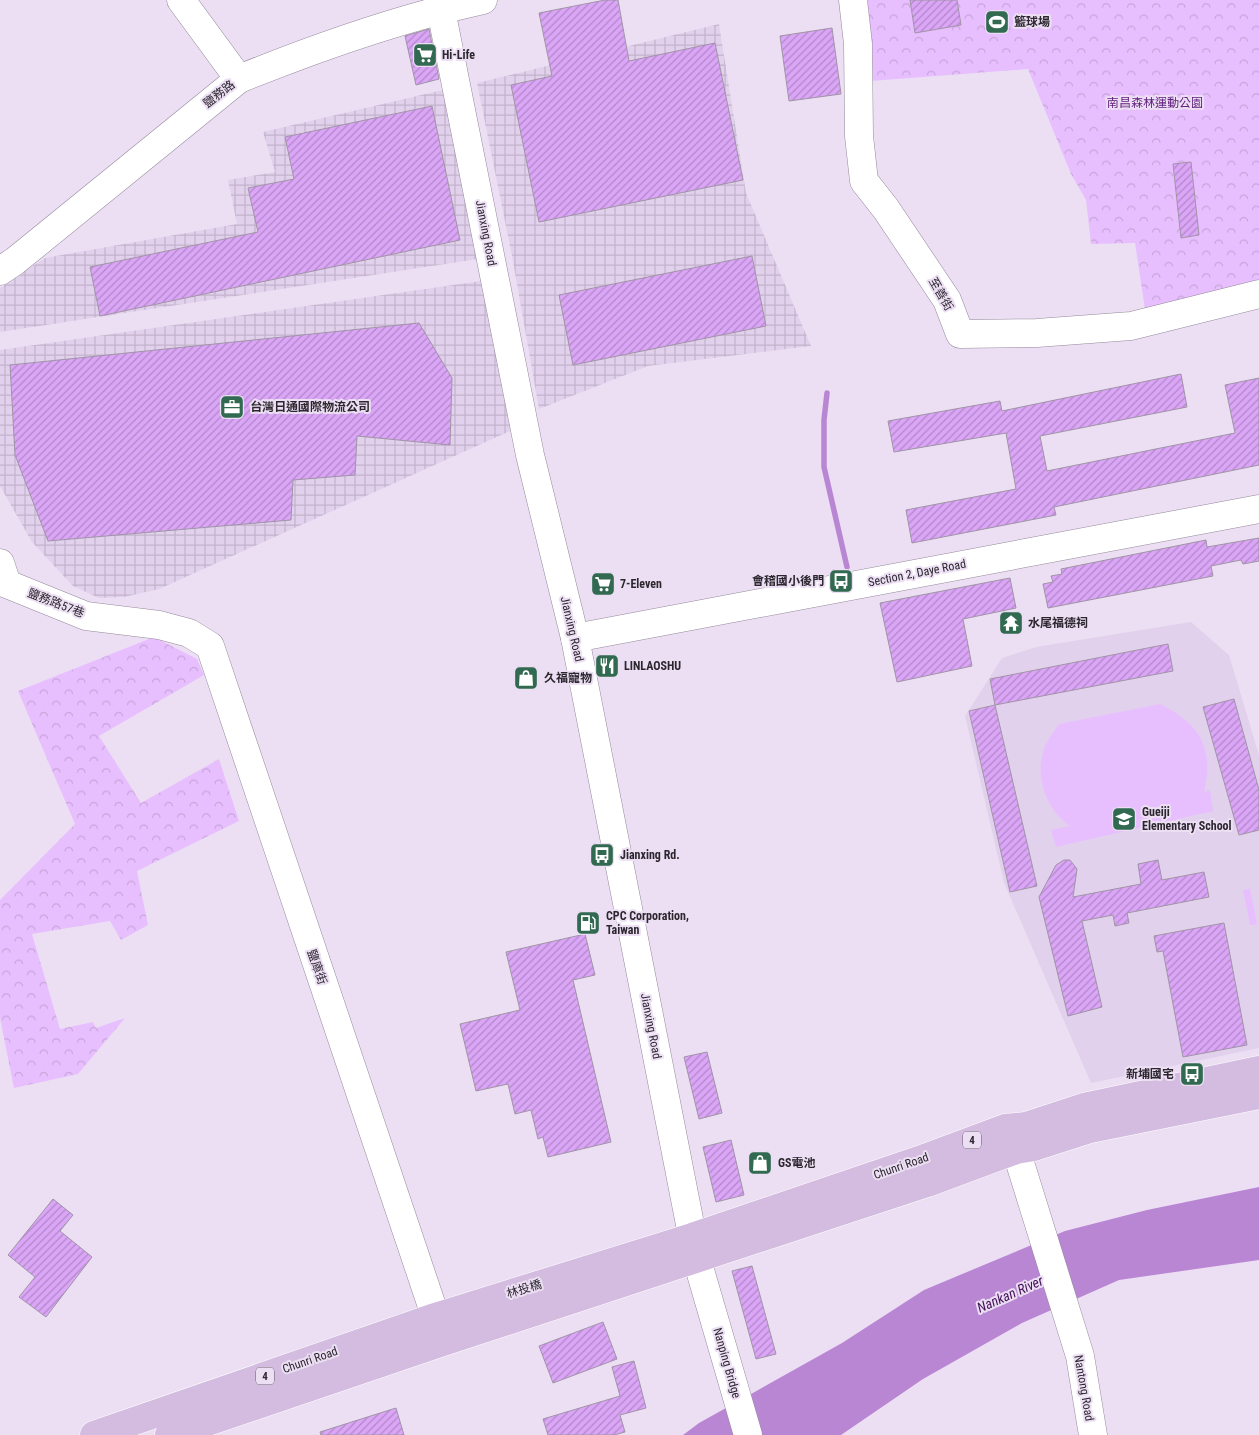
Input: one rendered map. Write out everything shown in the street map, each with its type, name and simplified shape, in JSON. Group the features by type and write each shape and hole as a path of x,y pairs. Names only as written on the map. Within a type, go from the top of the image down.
{"main road":[{"name":"Chunri Road","path":"548,1281 694,1248 927,1183 1010,1139 1026,1126 1084,1107 1259,1070"},
{"name":"Chunri Road","path":"1010,1139 1034,1147 1090,1129 1259,1095"},
{"name":"Chunri Road","path":"94,1435 439,1329 503,1323 549,1309 694,1248"},
{"name":"林投橋","path":"499,1297 548,1281"},
{"name":"Chunri Road","path":"169,1435 439,1329 499,1297"}],"street":[{"path":"181,0 239,79"},
{"name":"鹽務路","path":"0,271 15,261 239,79 440,5 483,0"},
{"name":"至善街","path":"853,0 858,44 859,136 864,181 886,208 947,300 960,334 1037,333 1131,326 1259,294"},
{"name":"Jianxing Road","path":"440,5 530,455 574,638 694,1248 706,1291"},
{"name":"Section 2, Daye Road","path":"574,638 1259,508"},
{"name":"鹽務路57巷","path":"0,563 7,584 78,613 86,616 159,625"},
{"name":"鹽庫街","path":"159,625 189,633 210,646 439,1329"},
{"name":"Nantong Road","path":"1010,1139 1032,1200 1075,1341 1093,1435"},
{"name":"Nanping Bridge","path":"706,1291 748,1435"}],"shaded area":[{"path":"719,24 746,193 811,346 648,366 539,409 512,256 477,83"},
{"path":"447,89 478,259 0,332 0,288 45,258 237,224 228,180 275,172 263,132"},
{"name":"台灣日通國際物流公司","path":"488,280 519,427 159,589 124,597 99,598 73,586 32,542 0,486 0,350"},
{"name":"Gueiji Elementary School","path":"1191,622 1229,655 1259,755 1259,1048 1091,1083 1004,883 965,716 1002,658 1036,647"}],"green space":[{"name":"南昌森林運動公園","path":"861,0 1259,0 1259,286 1146,316 1135,243 1091,244 1086,200 1071,174 1028,69 871,81"},
{"path":"154,637 197,659 204,675 99,736 141,803 219,759 239,821 137,871 148,925 121,940 110,921 32,934 60,1029 93,1022 96,1028 125,1018 78,1074 14,1088 0,1018 0,900 75,824 18,691"},
{"path":"1160,704 1174,711 1185,720 1201,739 1207,762 1204,792 1210,790 1213,811 1056,847 1051,830 1070,826 1062,820 1049,803 1042,783 1041,762 1044,748 1059,724"},
{"path":"1250,889 1257,924 1250,925 1243,890"}],"water":[{"name":"Nankan River","path":"1259,1187 1259,1260 1119,1280 1022,1323 923,1379 841,1435 683,1435 699,1423 842,1343 924,1290 1065,1231 1147,1210"}],"building":[{"path":"605,0 618,0 629,61 715,43 743,180 539,222 511,85 552,76 539,13"},
{"path":"910,0 957,0 961,25 915,33"},
{"path":"832,28 841,94 789,101 780,36"},
{"name":"Hi-Life","path":"429,29 439,79 416,85 405,36"},
{"path":"432,106 460,240 100,316 90,267 258,232 248,188 294,179 285,137"},
{"path":"1191,162 1199,235 1181,238 1173,164"},
{"path":"752,256 766,326 573,365 559,295"},
{"name":"台灣日通國際物流公司","path":"419,323 452,378 450,445 357,436 355,475 293,480 291,520 48,541 15,455 10,365"},
{"path":"1181,374 1187,407 1040,436 1047,471 1235,433 1225,385 1259,378 1259,465 1054,507 1056,515 912,543 906,510 1016,489 1006,433 894,452 888,421 1000,401 1002,411"},
{"path":"1259,538 1259,561 1243,564 1241,560 1211,566 1213,576 1048,608 1043,584 1053,582 1051,576 1062,574 1061,569 1206,540 1207,547"},
{"path":"1010,578 1016,608 963,619 972,666 897,682 880,603"},
{"path":"1168,644 1173,671 995,705 990,679"},
{"path":"1234,699 1259,790 1259,830 1239,835 1203,707"},
{"path":"995,705 1037,886 1010,892 969,711"},
{"path":"1064,860 1070,860 1077,869 1073,897 1141,884 1138,864 1158,860 1162,880 1204,872 1209,897 1127,913 1129,923 1115,926 1113,915 1082,921 1102,1007 1068,1016 1039,897 1056,865"},
{"path":"1224,923 1247,1045 1183,1057 1163,951 1157,952 1154,936"},
{"path":"585,934 595,975 573,980 611,1142 548,1157 543,1137 538,1139 531,1110 515,1114 508,1084 476,1091 460,1024 520,1010 506,952"},
{"path":"707,1052 722,1113 699,1119 684,1057"},
{"path":"731,1140 744,1195 716,1202 703,1147"},
{"path":"53,1199 73,1215 60,1231 92,1257 46,1317 19,1297 35,1277 8,1255"},
{"path":"752,1266 776,1354 756,1359 732,1271"},
{"path":"603,1322 617,1359 553,1383 539,1346"},
{"path":"634,1361 646,1408 620,1415 625,1432 614,1435 548,1435 543,1419 620,1396 612,1367"},
{"path":"396,1408 404,1435 321,1435 320,1432"}],"waterway":[{"path":"827,393 824,420 824,467 847,567"}],"place":[{"name":"籃球場","path":"997,22"},
{"name":"Hi-Life","path":"425,55"},
{"name":"台灣日通國際物流公司","path":"232,407"},
{"name":"會稽國小後門","path":"841,581"},
{"name":"7-Eleven","path":"603,584"},
{"name":"水尾福德祠","path":"1011,623"},
{"name":"LINLAOSHU","path":"607,666"},
{"name":"久福寵物","path":"526,678"},
{"name":"Gueiji Elementary School","path":"1124,819"},
{"name":"Jianxing Rd.","path":"602,855"},
{"name":"CPC Corporation, Taiwan","path":"588,923"},
{"name":"新埔國宅","path":"1192,1074"},
{"name":"GS電池","path":"760,1163"}]}
